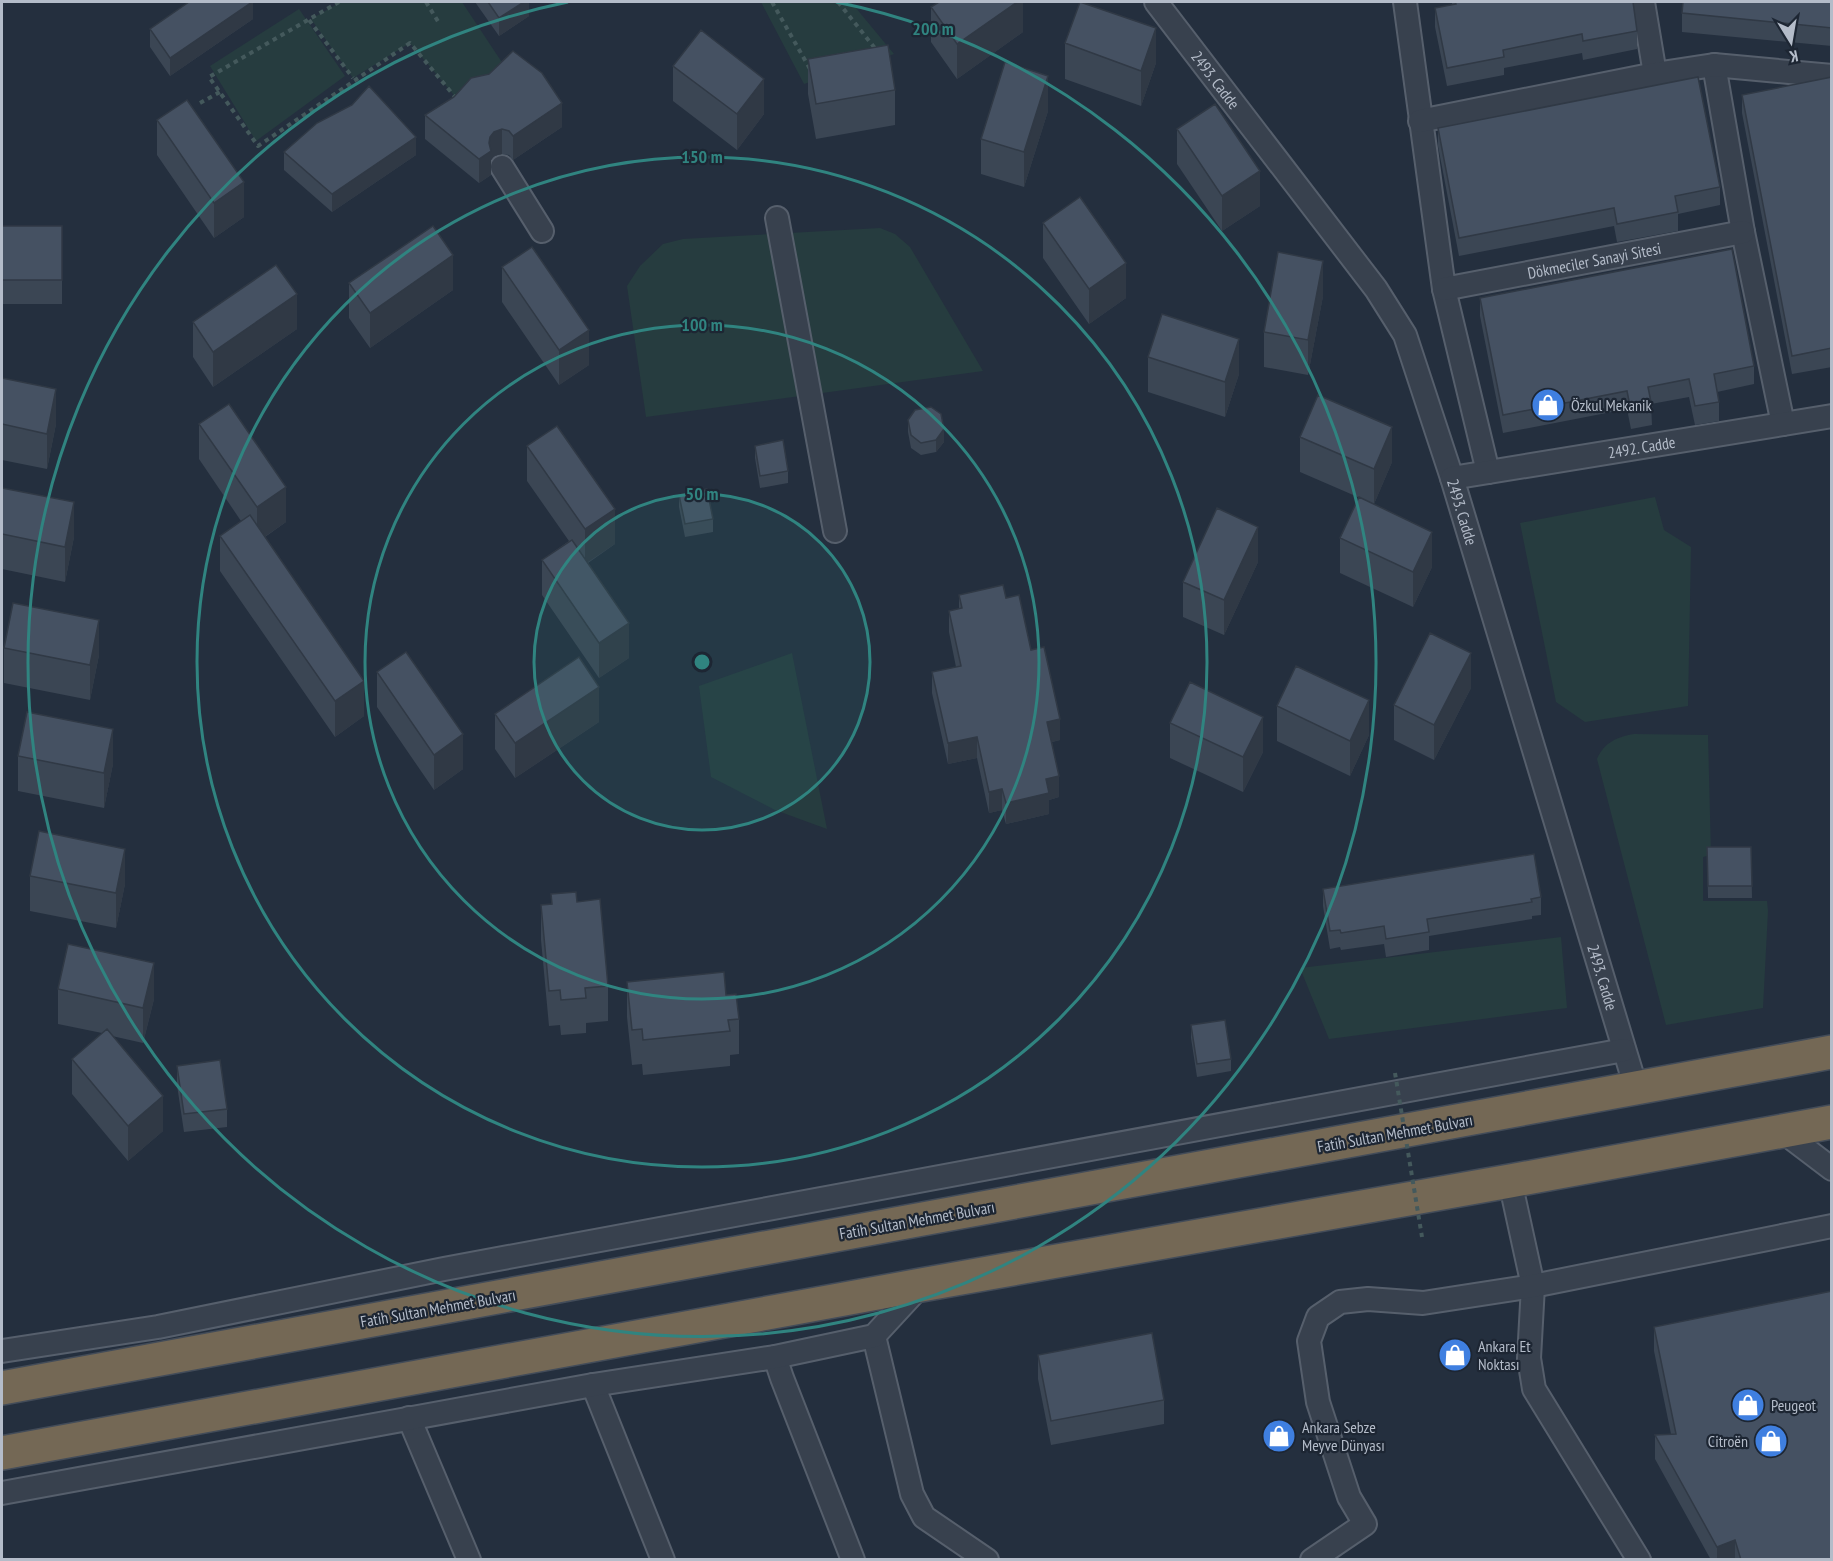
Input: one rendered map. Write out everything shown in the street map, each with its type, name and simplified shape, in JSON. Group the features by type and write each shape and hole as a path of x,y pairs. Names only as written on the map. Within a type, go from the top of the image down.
{"highway":[{"name":"Fatih Sultan Mehmet Bulvarı","path":"2,1388 1832,1052"},
{"path":"2,1453 1832,1122"}],"street":[{"name":"2493. Cadde","path":"1156,2 1362,271 1405,335 1452,478 1636,1088"},
{"path":"1405,2 1444,290 1488,472"},
{"path":"1643,2 1655,74"},
{"path":"1420,121 1655,74 1714,65 1832,76"},
{"path":"1714,65 1743,232 1783,424"},
{"path":"502,167 542,231"},
{"path":"777,218 836,531"},
{"name":"Dökmeciler Sanayi Sitesi","path":"1444,290 1743,232"},
{"name":"2492. Cadde","path":"1452,478 1832,416"},
{"path":"2,1351 158,1327 456,1267 1624,1050"},
{"path":"1782,1131 1832,1169"},
{"path":"1510,1181 1533,1286 1529,1358 1534,1389 1639,1560"},
{"path":"1312,1560 1365,1524 1349,1497 1318,1402 1309,1341 1318,1317 1340,1302 1368,1299 1423,1303 1533,1286 1832,1226"},
{"path":"2,1493 593,1385 776,1357 874,1336 921,1285"},
{"path":"874,1336 912,1494 924,1517 987,1560"},
{"path":"776,1357 786,1389 853,1560"},
{"path":"593,1385 663,1560"},
{"path":"409,1419 469,1560"}],"path":[{"path":"340,2 209,77 258,146 410,43 463,106"},
{"path":"426,2 439,22"},
{"path":"771,2 812,72"},
{"path":"838,2 874,47 867,55"},
{"path":"309,20 353,78"},
{"path":"200,103 220,92"},
{"path":"1395,1073 1422,1237"}],"green space":[{"path":"341,2 462,2 509,73 463,106 410,43 353,78 311,19"},
{"path":"761,2 851,2 894,54 804,84"},
{"path":"299,9 345,76 256,141 210,66"},
{"path":"880,228 895,234 910,247 983,371 646,417 627,286 640,266 663,244 683,239"},
{"path":"1655,497 1664,530 1691,547 1688,706 1585,722 1556,702 1520,523"},
{"path":"792,653 827,829 775,810 711,777 699,686"},
{"path":"1634,734 1708,735 1711,855 1703,857 1703,901 1767,901 1763,1008 1666,1025 1597,759 1611,742"},
{"path":"1561,937 1567,1008 1329,1039 1300,968"}],"building":[{"path":"189,2 252,2 170,58 150,29"},
{"path":"488,2 524,2 499,18"},
{"path":"939,2 1017,2 957,44 931,7"},
{"path":"1080,2 1156,28 1141,71 1065,43"},
{"path":"1455,2 1633,2 1637,31 1583,41 1582,34 1503,50 1504,57 1447,68 1435,8 1456,4"},
{"path":"1683,2 1832,2 1832,28 1682,13"},
{"path":"701,30 764,79 737,114 673,66"},
{"path":"888,45 895,90 816,104 808,59"},
{"path":"513,51 542,73 562,103 513,136 509,131 502,129 494,132 489,143 491,151 479,159 425,115 454,97 471,78 489,74"},
{"path":"1005,62 1048,76 1024,152 981,139"},
{"path":"1698,77 1720,187 1675,196 1678,212 1617,224 1614,208 1459,238 1438,128"},
{"path":"1832,77 1832,348 1792,356 1742,95"},
{"path":"369,86 416,137 332,194 284,152 317,123 352,105"},
{"path":"187,100 244,182 214,203 157,120"},
{"path":"1215,104 1260,171 1222,196 1177,129"},
{"path":"1080,197 1126,263 1089,289 1043,223"},
{"path":"2,226 62,226 62,280 2,280"},
{"path":"433,226 453,255 370,313 349,283"},
{"path":"532,247 589,330 559,350 502,267"},
{"path":"1732,249 1754,366 1714,374 1719,402 1695,406 1689,379 1648,387 1652,407 1631,411 1627,391 1503,415 1480,298"},
{"path":"1278,252 1323,261 1308,340 1264,332"},
{"path":"276,265 297,294 213,352 193,322"},
{"path":"1162,314 1239,339 1225,382 1148,357"},
{"path":"2,378 56,389 47,434 2,424"},
{"path":"1318,395 1392,427 1374,469 1300,437"},
{"path":"229,404 286,487 257,507 199,424"},
{"path":"931,407 941,414 944,429 936,440 921,443 911,435 908,420 915,410"},
{"path":"557,426 615,509 585,529 527,446"},
{"path":"783,440 788,471 760,476 755,446"},
{"path":"2,488 74,502 65,547 2,534"},
{"path":"707,489 713,519 685,524 679,495"},
{"path":"1359,497 1432,532 1413,572 1340,538"},
{"path":"1217,508 1258,527 1224,600 1183,582"},
{"path":"250,515 364,681 335,701 220,536"},
{"path":"572,540 629,623 599,643 542,560"},
{"path":"1003,585 1006,598 1019,595 1031,650 1044,647 1060,719 1047,722 1059,776 1046,779 1049,793 1006,803 1002,789 989,792 977,737 948,743 932,672 961,666 949,611 962,608 959,595"},
{"path":"13,603 99,620 90,665 4,648"},
{"path":"1430,633 1471,653 1434,725 1394,705"},
{"path":"406,652 463,734 434,755 377,672"},
{"path":"579,657 599,687 515,743 495,714"},
{"path":"1296,666 1369,700 1350,741 1277,706"},
{"path":"1190,682 1263,717 1243,757 1170,723"},
{"path":"27,712 113,729 104,773 18,756"},
{"path":"39,831 125,849 116,893 30,876"},
{"path":"1707,847 1751,847 1752,886 1708,886"},
{"path":"1534,854 1541,897 1531,899 1532,902 1427,919 1429,932 1386,939 1384,926 1341,933 1340,930 1330,931 1323,889"},
{"path":"576,892 577,902 600,899 608,986 585,988 586,998 561,1000 560,990 549,991 541,905 552,904 551,894"},
{"path":"68,944 154,963 143,1008 58,989"},
{"path":"724,972 726,995 736,994 739,1019 728,1020 730,1031 643,1040 642,1029 632,1030 627,982"},
{"path":"1225,1020 1231,1059 1197,1064 1191,1025"},
{"path":"107,1029 163,1096 128,1126 72,1059"},
{"path":"220,1060 227,1109 184,1114 177,1066"},
{"name":"Peugeot","path":"1832,1291 1832,1560 1741,1560 1735,1540 1717,1547 1655,1435 1676,1434 1654,1327"},
{"path":"1152,1333 1164,1400 1051,1421 1038,1355"}],"place":[{"name":"Özkul Mekanik","path":"1548,405"},
{"name":"Ankara Et Noktası","path":"1455,1355"},
{"name":"Peugeot","path":"1748,1405"},
{"name":"Ankara Sebze Meyve Dünyası","path":"1279,1436"},
{"name":"Citroën","path":"1771,1441"}]}
